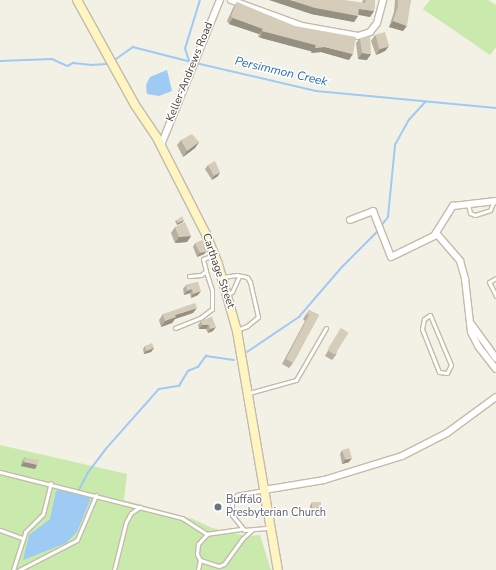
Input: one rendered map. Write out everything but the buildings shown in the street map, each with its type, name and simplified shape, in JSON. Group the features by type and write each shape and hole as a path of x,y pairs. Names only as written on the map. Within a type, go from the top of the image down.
{"main road":[{"name":"Carthage Street","path":"77,0 135,105 161,145 214,255 228,294 237,330 278,570"}],"street":[{"name":"Keller-Andrews Road","path":"161,145 220,0"},
{"path":"231,0 302,26 358,36 370,32 377,23 383,0"},
{"path":"350,220 373,211 391,257 436,233 453,206 495,201"},
{"path":"436,233 460,261 465,279 472,326 471,332 478,346 496,369"},
{"path":"472,326 496,358"},
{"path":"264,490 335,478 402,456 453,430 496,397"}],"lane":[{"path":"468,204 470,213 475,215 490,210 495,201"},
{"path":"175,328 200,318 212,309 212,290 203,259 214,255"},
{"path":"189,276 201,276 206,271"},
{"path":"222,278 239,276 247,277 250,282 258,317 247,326 237,330"},
{"path":"228,294 232,292 239,276"},
{"path":"496,278 489,282 496,296"},
{"path":"430,315 439,336 451,365 448,373 439,372 422,329 424,319 430,315"},
{"path":"248,393 296,380 326,328"},
{"path":"0,472 51,483 182,518 207,534"},
{"path":"13,570 22,538 42,514 51,483"},
{"path":"241,529 232,515 234,499 242,493 264,490"},
{"path":"19,570 77,540 86,523 96,495"},
{"path":"114,570 126,522 131,513 140,507"},
{"path":"198,570 200,560 197,554 198,544 207,534 241,529 252,530 271,528"},
{"path":"0,530 22,538"},
{"path":"200,560 219,566 224,564 243,538 252,530"}],"green space":[{"path":"430,0 488,0 496,5 496,47 490,55 423,9"},
{"path":"0,445 127,474 124,500 193,519 212,528 247,536 260,535 271,570 0,570"}],"water":[{"path":"167,70 172,91 159,96 147,94 146,85 150,77"},
{"path":"62,490 91,498 77,532 66,543 23,560 29,535 50,519 56,491"}],"waterway":[{"path":"189,61 185,49 200,0"},
{"name":"Persimmon Creek","path":"116,59 133,47 192,62"},
{"name":"Persimmon Creek","path":"0,61 52,59 68,66 73,63 92,65 106,64"},
{"name":"Persimmon Creek","path":"196,63 316,91 496,108"},
{"path":"382,225 388,217 395,145 409,120 425,102"},
{"path":"247,352 299,317 342,267 378,231"},
{"path":"78,492 87,474 105,450 159,389 179,386 188,371 198,367 206,356 234,360"}],"place":[{"name":"Buffalo Presbyterian Church","path":"218,507"}]}
